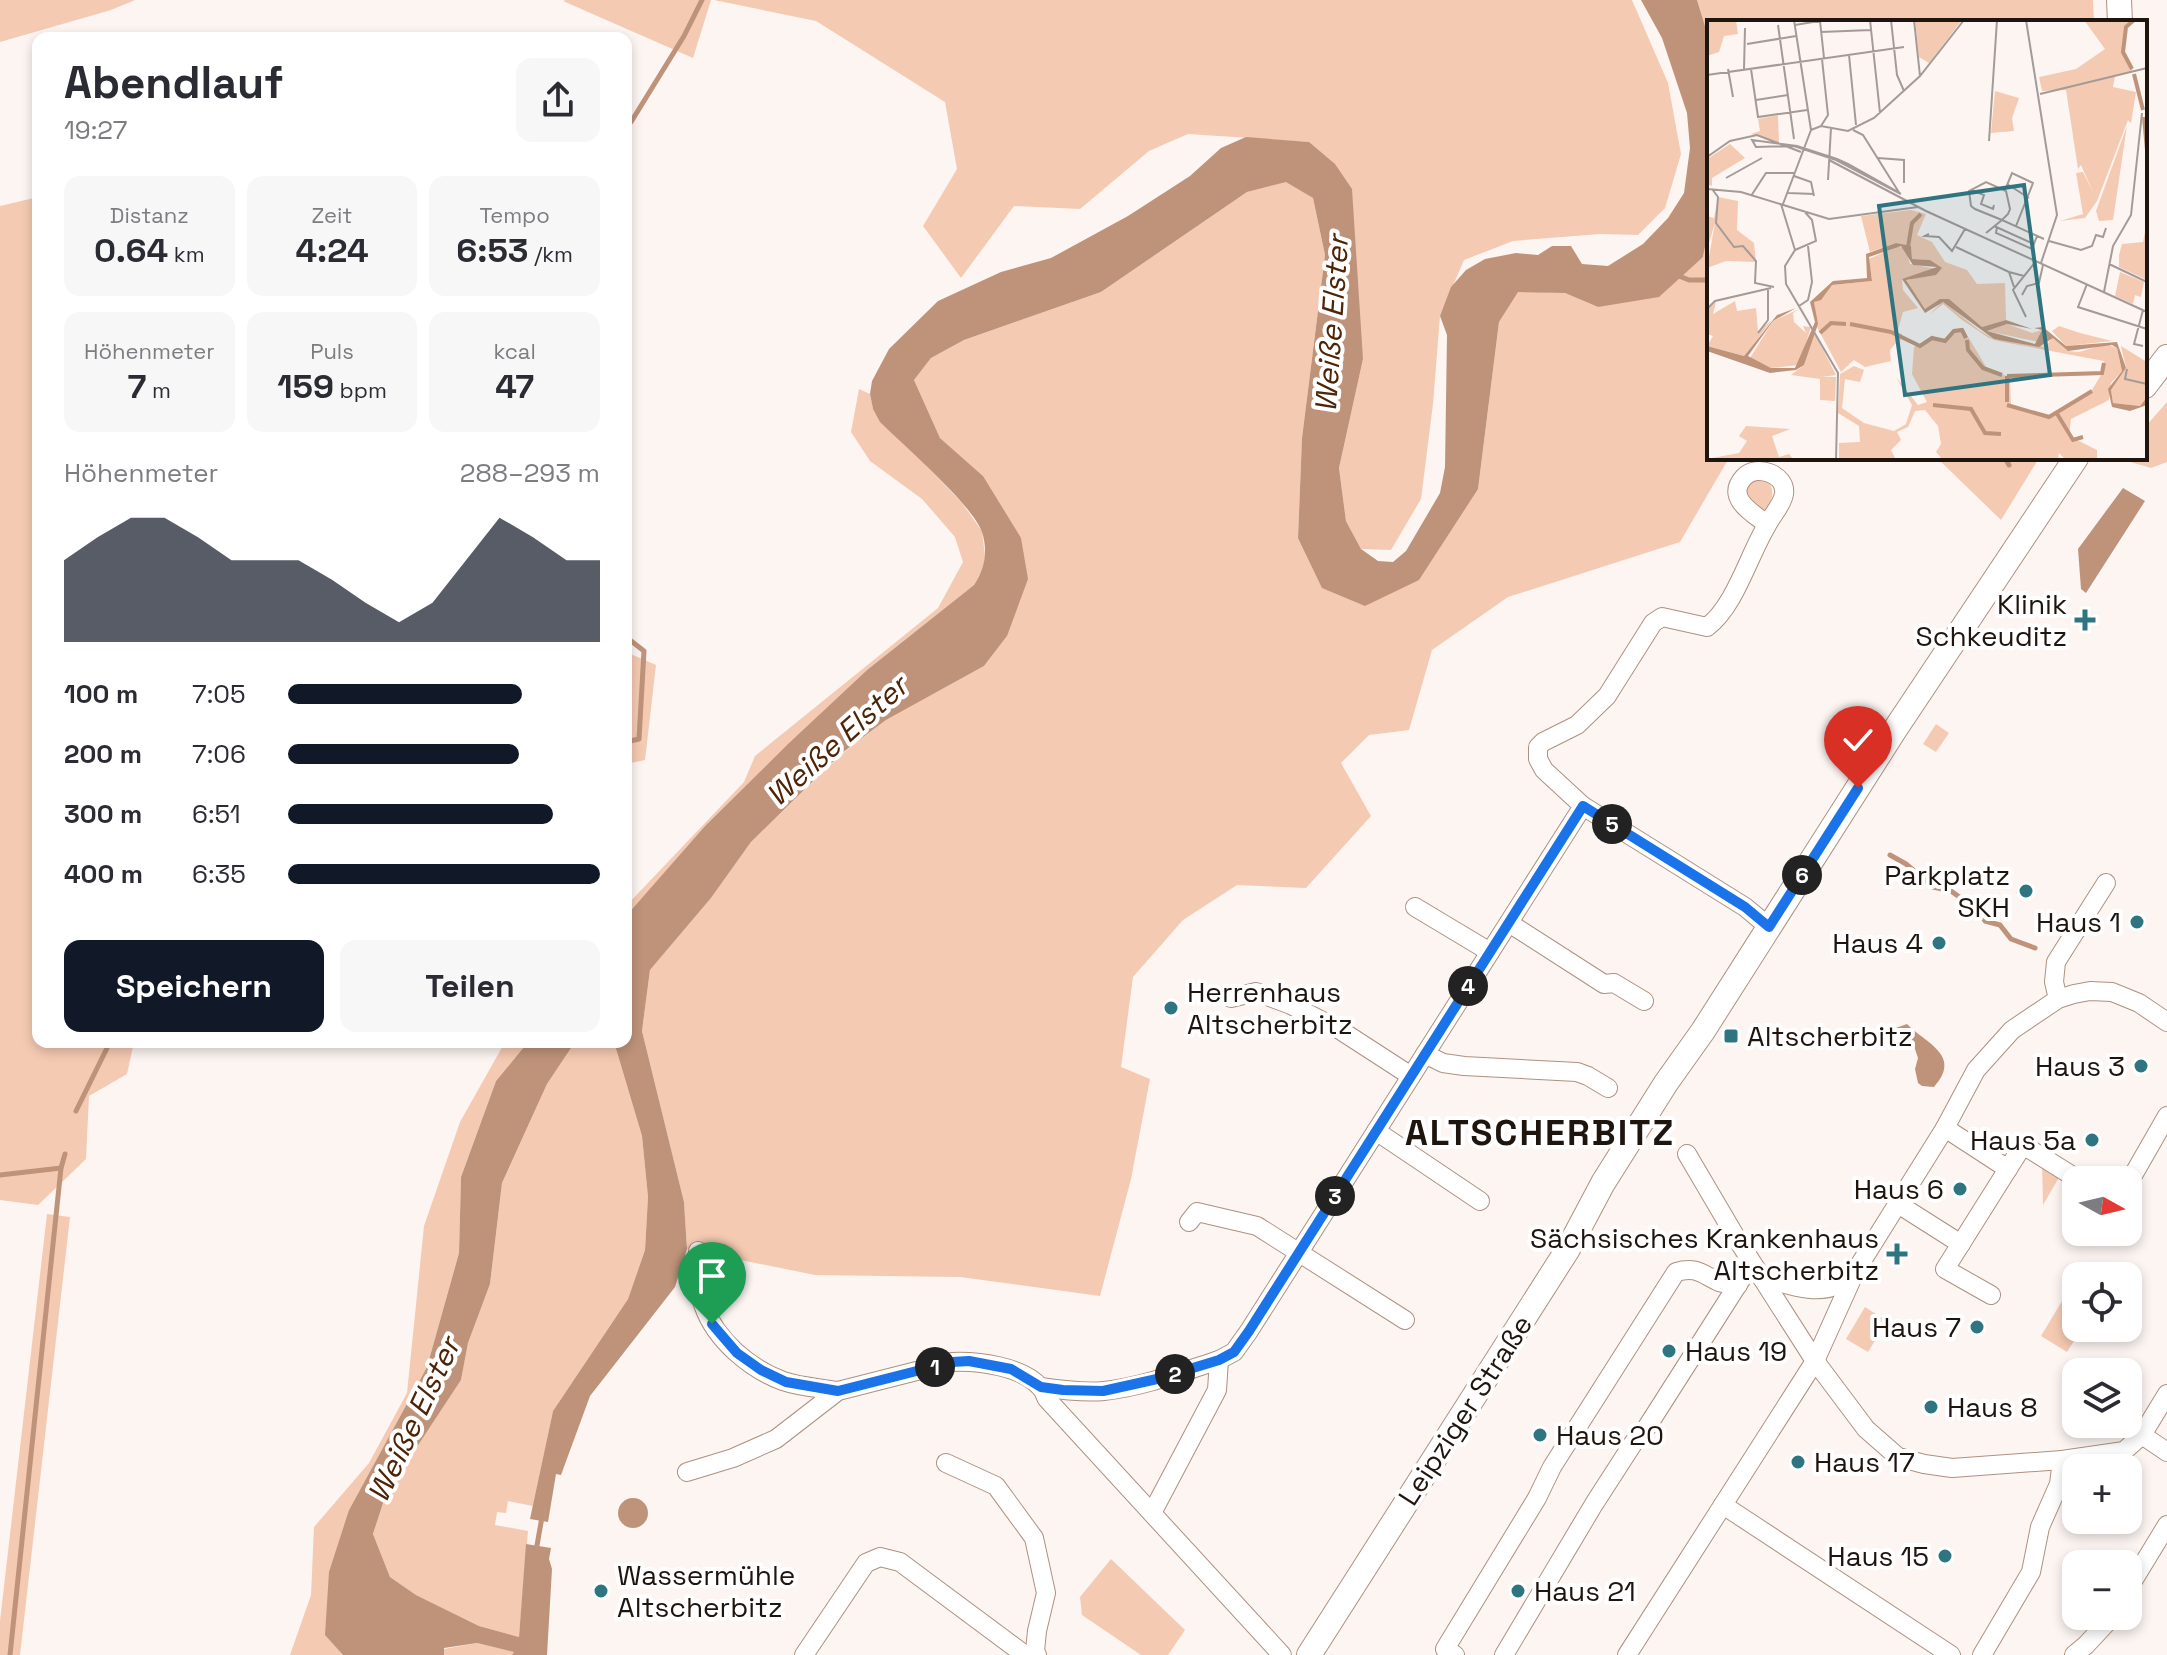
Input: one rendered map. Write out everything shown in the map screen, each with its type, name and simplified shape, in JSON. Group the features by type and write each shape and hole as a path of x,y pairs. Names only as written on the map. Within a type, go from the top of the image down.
{"street":[{"path":"2119,0 2120,20"},
{"path":"2147,366 2167,356"},
{"path":"2147,383 2167,356"},
{"name":"Leipziger Straße","path":"2034,518 2058,460"},
{"name":"Leipziger Straße","path":"1309,1655 1568,1249 1603,1183 1666,1083 1703,1031 1894,731 2075,460"},
{"path":"1767,524 1716,620 1707,627 1662,617 1653,623 1607,696 1577,725 1543,742 1538,747 1538,753 1544,770 1583,806 1745,907 1769,927"},
{"path":"687,1472 733,1458 776,1439 838,1391 952,1362 969,1361 1011,1369 1041,1387 1103,1391 1157,1379 1219,1360 1234,1352 1583,806"},
{"path":"2058,999 2054,982 2056,962 2106,883"},
{"path":"1415,907 1490,952"},
{"path":"1509,923 1604,984 1614,983 1644,1001"},
{"path":"1627,1655 1815,1361 1855,1272 1945,1128 1976,1070 2012,1030 2058,999 2090,991 2112,992 2139,1003 2167,1022"},
{"path":"1231,998 1256,992 1291,1005 1340,1030 1411,1076"},
{"path":"1425,1054 1443,1063 1464,1066 1577,1072 1608,1088"},
{"path":"2138,1166 2167,1116"},
{"path":"1945,1128 2008,1169"},
{"path":"1376,1131 1480,1201"},
{"path":"1991,1295 1945,1269 2023,1145 2062,1169"},
{"path":"1687,1154 1815,1361 1866,1429 1898,1457 1952,1468 2062,1460 2059,1484 2040,1527 2031,1572 1982,1655"},
{"path":"1898,1204 1961,1244"},
{"path":"1189,1222 1197,1212 1257,1226 1405,1320"},
{"path":"698,1251 703,1305 712,1324 737,1353 761,1370 786,1382 838,1391"},
{"path":"1455,1655 1445,1649 1537,1498 1552,1467 1676,1272 1687,1268 1722,1283 1738,1285"},
{"path":"1757,1270 1797,1287 1820,1289 1837,1286 1855,1272"},
{"path":"1504,1655 1634,1442 1647,1427 1738,1285 1757,1270"},
{"path":"1152,1513 1217,1390 1219,1360"},
{"path":"1041,1387 1047,1399 1282,1655"},
{"path":"2167,1394 2142,1435 2167,1452"},
{"path":"2103,1454 2124,1451 2139,1438"},
{"path":"946,1463 996,1486 1034,1538 1046,1593 1037,1631 1037,1655"},
{"path":"1723,1505 1951,1655"},
{"path":"2142,1566 2167,1525"},
{"path":"804,1655 866,1563 880,1557 900,1562 1025,1655"},
{"path":"2074,1655 2100,1630"},
{"path":"997,1634 1037,1631"}],"shaded area":[{"path":"0,0 135,0 111,10 0,42"},
{"path":"711,0 693,58 563,1"},
{"path":"714,0 1632,0 1668,83 1681,154 1665,208 1638,235 1600,234 1513,241 1464,260 1440,316 1421,499 1391,550 1361,549 1346,521 1339,468 1363,359 1309,142 1188,134 1149,151 1080,209 1014,206 961,278 923,226 957,169 945,102 816,21"},
{"path":"1697,0 2093,0 2094,20 1707,20 1707,32"},
{"path":"1286,181 1313,198 1325,255 1302,438 1298,538 1366,606 1478,489 1499,322 1518,291 1565,293 1598,307 1703,257 1707,237 1707,460 1728,460 1680,542 1508,597 1432,650 1409,730 1369,735 1341,763 1371,816 1306,888 1237,885 1183,920 1133,977 1121,1067 1150,1079 1131,1179 1100,1296 960,1277 815,1275 687,1249 684,1202 642,1031 650,970 711,898 751,842 843,753 886,720 984,666 1007,636 983,476 940,438 914,380 931,358 964,340 1101,292 1247,192"},
{"path":"32,198 32,1048 133,1048 127,1074 89,1096 86,1159 38,1205 0,1200 0,206"},
{"path":"859,389 870,394 873,409 962,503 982,531 983,572 974,585 867,670 790,742 705,826 632,909 632,900 744,782 755,756 938,608 963,562 955,537 922,499 870,461 851,432"},
{"path":"2167,402 2167,462 2151,468 2124,460 2147,460 2147,425"},
{"path":"1939,460 2038,460 2001,520"},
{"path":"1765,477 1772,493 1766,510 1758,508 1743,492 1747,482"},
{"path":"632,655 656,665 645,760 632,763"},
{"path":"1936,724 1949,733 1936,752 1923,744"},
{"path":"502,1048 523,1048 496,1081 461,1177 459,1253 427,1367 349,1510 326,1635 343,1655 290,1655 311,1595 314,1527 369,1463 407,1393 424,1226 460,1122"},
{"path":"571,1048 616,1048 642,1136 648,1197 645,1250 628,1299 553,1411 533,1506 508,1501 506,1513 497,1512 495,1525 528,1531 519,1637 479,1626 416,1595 390,1577 373,1534 386,1494 461,1380 468,1343 490,1284 502,1183 547,1084"},
{"path":"2042,1163 2061,1174 2043,1205"},
{"path":"47,1214 70,1217 20,1655 0,1655 0,1621"},
{"path":"2062,1301 2062,1342 2073,1342 2067,1352 2041,1336"},
{"path":"1865,1307 1887,1321 1868,1352 1846,1339"},
{"path":"1111,1559 1185,1630 1168,1655 1141,1655 1082,1615 1080,1597"},
{"path":"477,1643 515,1652 512,1655 444,1655 444,1649"}],"water":[{"name":"Weiße Elster","path":"1641,0 1697,0 1707,32 1707,237 1703,257 1659,297 1598,307 1565,293 1518,292 1499,322 1478,489 1419,580 1365,606 1322,588 1298,538 1302,438 1325,255 1313,198 1286,182 1247,192 1101,292 964,340 931,358 914,380 940,438 983,476 1021,538 1028,579 1007,636 984,666 886,720 842,753 751,842 711,898 650,970 642,1031 684,1202 687,1249 675,1287 590,1396 561,1475 556,1474 548,1522 530,1519 553,1411 628,1299 645,1250 648,1197 642,1136 616,1048 632,1048 632,909 705,826 790,742 867,670 974,585 981,573 984,539 976,520 951,491 880,422 873,409 870,394 872,381 889,349 938,301 1001,272 1051,258 1128,216 1190,176 1221,148 1246,137 1309,142 1335,164 1352,189 1363,359 1339,468 1346,521 1361,549 1378,561 1393,562 1406,551 1440,493 1445,467 1447,335 1440,316 1451,287 1466,270 1485,259 1516,253 1538,255 1552,246 1571,246 1582,264 1608,266 1643,244 1668,218 1684,193 1690,148 1687,113 1662,38"},
{"path":"2123,488 2145,501 2086,593 2081,589 2078,549"},
{"path":"1907,1024 1943,1058 1945,1066 1942,1076 1934,1087 1918,1083 1915,1069 1918,1058 1912,1040 1895,1038 1893,1029"},
{"name":"Weiße Elster","path":"523,1048 571,1048 547,1084 502,1183 490,1284 468,1343 461,1380 386,1494 373,1534 390,1577 416,1595 479,1626 519,1637 526,1544 551,1548 547,1655 512,1655 514,1652 477,1643 444,1648 444,1655 343,1655 325,1635 329,1572 349,1510 427,1367 459,1253 461,1177 496,1081"},
{"path":"633,1498 644,1502 648,1513 644,1524 633,1528 622,1524 618,1513 622,1502"}],"waterway":[{"path":"632,120 684,36 702,0"},
{"path":"1679,276 1689,280 1707,280"},
{"path":"2006,460 2009,465"},
{"path":"632,642 644,651 639,739 632,741"},
{"path":"1890,855 1933,887 1951,891 1979,911 1985,921 2000,925 2011,939 2035,948"},
{"path":"76,1111 107,1048"},
{"path":"0,1175 61,1168 65,1154"},
{"path":"10,1655 61,1168"},
{"path":"536,1551 542,1517"}],"place":[{"name":"Klinik Schkeuditz","path":"2085,620"},
{"name":"Parkplatz SKH","path":"2026,891"},
{"name":"Haus 1","path":"2137,922"},
{"name":"Haus 4","path":"1939,943"},
{"name":"Herrenhaus Altscherbitz","path":"1171,1008"},
{"name":"Altscherbitz","path":"1731,1036"},
{"name":"Haus 3","path":"2141,1066"},
{"name":"Haus 5a","path":"2092,1140"},
{"name":"Haus 6","path":"1960,1189"},
{"name":"Sächsisches Krankenhaus Altscherbitz","path":"1897,1254"},
{"name":"Haus 7","path":"1977,1327"},
{"name":"Haus 19","path":"1669,1351"},
{"name":"Haus 8","path":"1931,1407"},
{"name":"Haus 20","path":"1540,1435"},
{"name":"Haus 17","path":"1798,1462"},
{"name":"Haus 15","path":"1945,1556"},
{"name":"Wassermühle Altscherbitz","path":"601,1591"},
{"name":"Haus 21","path":"1518,1591"}],"district":[{"name":"ALTSCHERBITZ","path":"1540,1132"}],"route":[{"path":"712,1324 737,1353 761,1370 786,1382 838,1391 952,1362 969,1361 1011,1369 1041,1387 1103,1391 1219,1360 1234,1352 1249,1331 1583,806 1745,907 1769,927 1858,788"}]}
